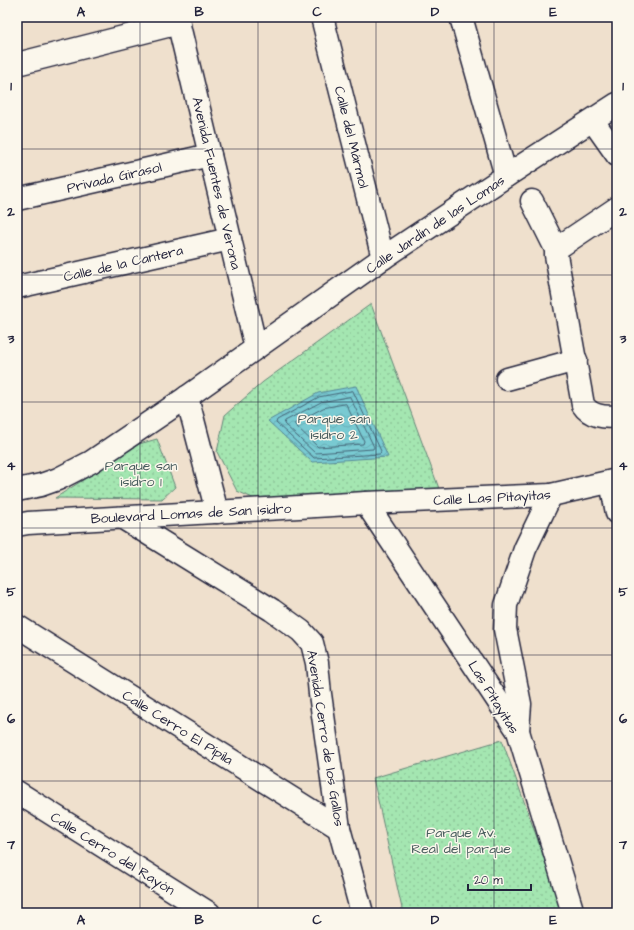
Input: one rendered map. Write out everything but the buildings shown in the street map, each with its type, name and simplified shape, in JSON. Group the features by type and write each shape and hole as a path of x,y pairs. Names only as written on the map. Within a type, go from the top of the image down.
{"street":[{"name":"Calle del Mármol","path":"322,17 383,258"},
{"path":"461,17 506,176"},
{"path":"17,64 178,20"},
{"name":"Avenida Fuentes de Verona","path":"178,20 256,348"},
{"name":"Calle Jardín de las Lomas","path":"256,348 383,258 506,176 609,114"},
{"path":"609,114 617,155"},
{"name":"Privada Girasol","path":"17,200 210,155"},
{"path":"532,201 556,249 583,405 585,409 596,416 617,416"},
{"path":"556,249 617,208"},
{"name":"Calle de la Cantera","path":"17,288 230,239"},
{"path":"17,490 41,485 91,462 256,348"},
{"path":"507,379 576,360"},
{"path":"187,397 218,512"},
{"path":"614,481 617,513"},
{"name":"Calle Las Pitayitas","path":"366,503 551,495 614,481"},
{"path":"518,731 520,704 505,629 506,605 526,549 551,495"},
{"name":"Boulevard Lomas de San Isidro","path":"17,525 28,523 366,503"},
{"name":"Las Pitayitas","path":"366,503 518,731 573,913"},
{"name":"Avenida Cerro de los Gallos","path":"123,518 272,610 301,631 312,644 317,663 339,828 362,913"},
{"name":"Calle Cerro El Pípila","path":"17,626 339,828"},
{"name":"Calle Cerro del Rayón","path":"17,792 209,913"}],"green space":[{"name":"Parque san isidro 2","path":"371,304 444,502 266,504 237,491 217,452 225,415 263,382"},
{"name":"Parque san isidro 1","path":"157,439 175,487 162,499 55,498 139,444"},
{"name":"Parque Av. Real del parque","path":"502,740 564,913 403,913 373,778"}],"water":[{"path":"356,386 388,457 312,462 268,421 318,393"}]}
